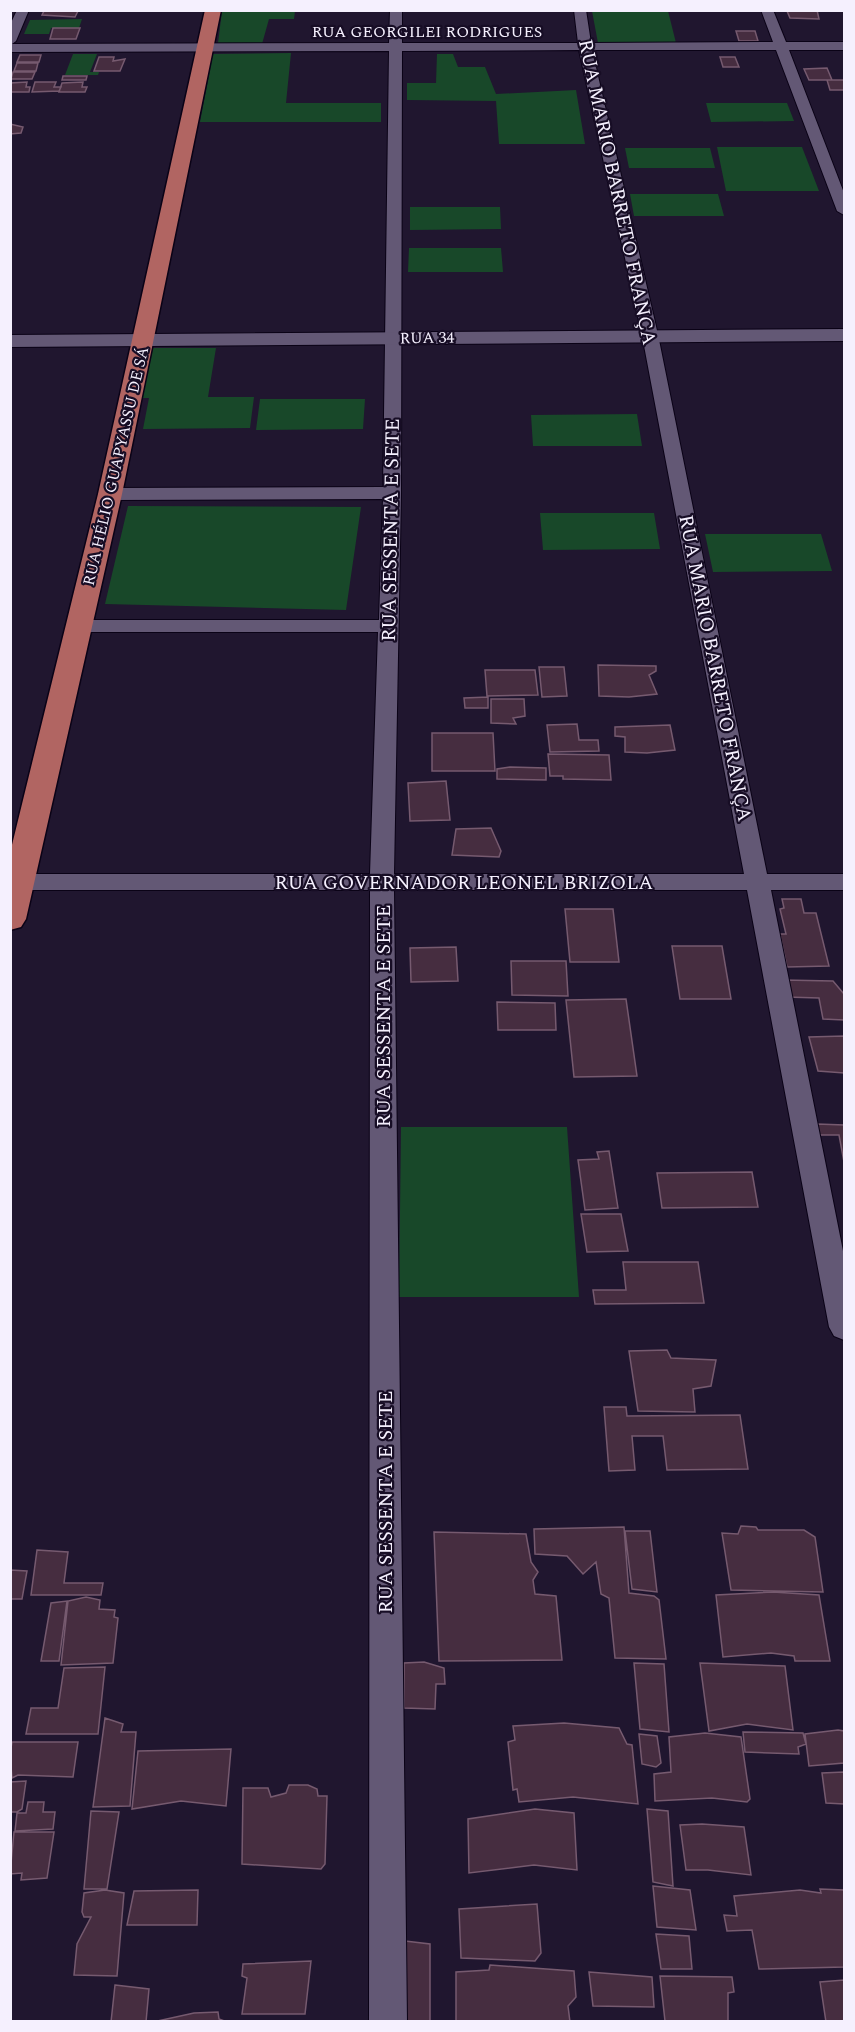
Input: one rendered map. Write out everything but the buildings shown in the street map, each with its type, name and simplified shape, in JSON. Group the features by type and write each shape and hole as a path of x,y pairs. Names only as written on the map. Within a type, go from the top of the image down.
{"main road":[{"name":"RUA HÉLIO GUAPYASSU DE SÁ","path":"10,919 14,882 110,494 213,10"}],"street":[{"path":"10,41 23,10"},
{"name":"RUA SESSENTA E SETE","path":"388,2022 382,881 392,493 396,10"},
{"name":"RUA MARIO BARRETO FRANÇA","path":"580,10 585,47 650,335 844,1327"},
{"path":"767,10 844,211"},
{"name":"RUA GEORGILEI RODRIGUES","path":"10,48 844,46"},
{"name":"RUA 34","path":"10,341 844,335"},
{"path":"110,494 392,493"},
{"path":"79,626 388,626"},
{"name":"RUA GOVERNADOR LEONEL BRIZOLA","path":"14,882 844,882"}],"green space":[{"path":"222,11 295,11 294,19 269,19 262,44 218,43"},
{"path":"592,11 668,11 676,43 598,43"},
{"path":"82,19 79,28 51,28 49,34 24,34 30,20"},
{"path":"291,53 286,103 381,103 381,122 200,122 213,54"},
{"path":"73,54 97,54 90,72 99,72 98,75 65,75"},
{"path":"437,54 453,54 458,67 485,67 496,94 576,90 585,144 499,144 496,101 407,100 407,83 436,83"},
{"path":"706,103 787,103 794,121 711,122"},
{"path":"717,147 802,147 819,191 726,191"},
{"path":"625,148 710,148 715,168 629,168"},
{"path":"630,194 718,194 724,216 634,216"},
{"path":"410,207 500,207 501,229 410,230"},
{"path":"409,248 501,248 503,272 408,272"},
{"path":"153,348 216,348 208,397 254,397 250,428 143,429 149,398 142,398"},
{"path":"260,399 365,399 363,429 256,430"},
{"path":"637,414 642,446 533,446 531,415"},
{"path":"128,506 361,507 346,610 105,604"},
{"path":"540,513 654,513 660,549 543,550"},
{"path":"705,534 821,534 832,571 713,572"},
{"path":"401,1127 567,1127 579,1297 399,1297"}]}
